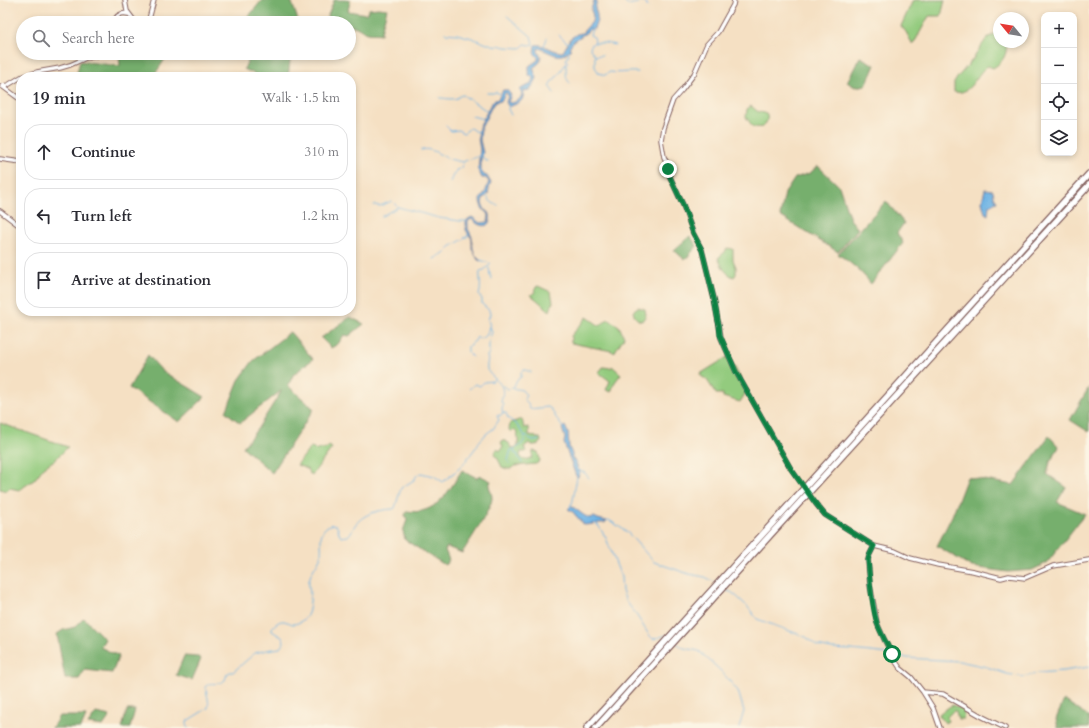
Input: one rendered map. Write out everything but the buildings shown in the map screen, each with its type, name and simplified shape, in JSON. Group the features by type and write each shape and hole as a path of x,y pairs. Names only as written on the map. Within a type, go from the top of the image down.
{"highway":[{"path":"586,728 1089,174"},
{"path":"596,728 1089,184"}],"street":[{"path":"117,16 122,13 128,14 125,0"},
{"path":"150,16 154,0"},
{"path":"734,0 733,5 718,32 707,44 694,74 673,100 663,128 661,140 670,177 683,205 693,233 702,250 714,299 721,338 736,372 791,469 825,515 874,546 895,551 910,558 1001,578 1009,576 1025,578 1053,566 1089,560"},
{"path":"37,72 60,68 81,60"},
{"path":"1,86 8,85 16,80"},
{"path":"1,86 16,96"},
{"path":"0,158 16,161"},
{"path":"0,211 16,223"},
{"path":"874,546 868,560 870,585 877,623 896,662 900,668 911,677 933,708 940,728"},
{"path":"923,692 943,694 1005,728"}],"green space":[{"path":"262,0 291,0 297,16 249,16"},
{"path":"334,0 350,1 348,11 366,14 369,9 387,9 381,34 365,32 356,27 356,16 328,16"},
{"path":"913,0 945,0 941,16 929,16 913,45 901,26"},
{"path":"993,35 993,48 1006,48 1002,61 993,68 988,66 984,69 970,87 960,92 954,92 954,83 957,78 973,59 987,38"},
{"path":"860,57 875,65 866,85 855,87 847,82"},
{"path":"119,60 164,60 156,72 77,72 80,61 120,66"},
{"path":"248,60 290,60 289,72 250,72 244,69"},
{"path":"751,106 758,112 767,115 767,121 763,127 753,127 746,117 747,109"},
{"path":"818,166 839,186 850,219 858,229 838,252 780,216 785,193 795,178 810,173"},
{"path":"886,201 904,223 897,233 903,243 871,284 856,268 838,254"},
{"path":"690,236 697,246 685,260 674,250"},
{"path":"727,248 733,249 733,260 736,267 736,274 734,277 726,272 718,258"},
{"path":"538,286 551,292 553,302 550,311 531,295"},
{"path":"638,307 645,309 646,315 642,321 636,318 633,312"},
{"path":"350,317 364,324 349,336 344,335 338,344 331,348 321,338"},
{"path":"587,317 600,326 608,319 619,326 624,337 614,353 612,351 571,343 571,336"},
{"path":"290,332 313,359 293,375 287,385 314,409 272,473 243,447 258,428 282,390 240,423 226,412 239,380 253,361"},
{"path":"148,355 162,371 205,397 179,422 129,388"},
{"path":"729,356 747,391 740,402 723,397 723,394 716,394 707,380 700,374"},
{"path":"612,366 621,374 615,382 611,392 606,390 610,381 598,372 603,367 611,368"},
{"path":"1089,387 1089,432 1070,420"},
{"path":"522,419 524,428 529,427 529,435 540,438 541,441 537,445 532,445 529,443 524,447 526,452 521,452 520,456 524,460 532,458 533,451 538,452 540,461 536,464 515,466 507,469 502,467 497,457 494,455 497,449 500,451 503,446 501,443 503,440 509,443 511,448 518,447 518,433 514,429 511,432 509,430 510,423"},
{"path":"0,423 68,447 56,459 44,467 34,480 19,490 10,488 6,491 0,489"},
{"path":"1049,436 1059,447 1050,462 1047,474 1066,487 1057,502 1085,514 1047,563 1032,570 1008,572 972,567 937,546 952,516 967,477 1013,485"},
{"path":"329,446 332,448 312,475 307,469 297,465 311,447 317,451 318,449 326,449"},
{"path":"462,470 477,478 479,475 491,481 489,486 492,498 484,517 462,553 447,547 445,550 449,560 445,565 405,540 403,531 407,520 405,515 407,511 417,512 434,506 447,494"},
{"path":"84,618 105,639 100,647 119,656 112,673 85,670 79,679 65,679 57,634 63,630 75,627"},
{"path":"184,656 198,657 201,659 192,680 176,675"},
{"path":"1064,700 1089,717 1089,728 1058,728 1056,719"},
{"path":"952,705 963,709 963,719 958,719 956,711 953,711 947,717 948,721 945,723 939,715"},
{"path":"127,710 135,710 130,728 122,728"},
{"path":"96,713 110,716 103,726 88,724"},
{"path":"59,716 86,716 81,728 52,728"}],"water":[{"path":"594,0 597,0 595,9 597,18 595,28 590,29 576,40 569,48 571,49 563,55 556,55 538,48 538,52 541,56 540,62 533,68 537,78 534,84 529,90 523,91 521,101 511,106 508,106 506,102 508,96 507,93 505,93 501,101 495,102 492,106 481,128 480,140 483,153 481,159 481,171 487,176 491,183 488,194 483,199 482,203 485,210 490,214 489,223 486,226 483,226 472,219 468,221 468,229 472,237 473,249 476,256 481,261 478,260 472,249 472,239 466,230 466,222 472,217 480,223 488,222 489,215 485,212 480,202 480,199 485,193 489,182 486,178 482,178 478,170 480,150 478,138 479,127 493,101 498,99 503,90 507,90 511,95 508,102 513,103 521,97 522,95 520,90 530,85 533,77 529,75 529,66 538,60 538,57 534,53 535,45 542,45 559,52 563,52 571,38 582,33 592,22 593,15 591,10"},
{"path":"985,189 993,190 997,202 989,205 988,215 985,213 982,202"},
{"path":"565,426 568,433 569,447 572,458 576,462 578,470 580,471 578,477 576,476 564,443 565,438 562,428"},
{"path":"571,506 589,518 594,517 606,521 605,523 584,525 572,511 568,509"}],"waterway":[{"path":"619,0 625,2 627,5 643,2 645,0"},
{"path":"643,2 648,7"},
{"path":"507,16 531,36 533,44"},
{"path":"592,28 590,35 594,37 595,41 591,45 590,49 595,55 595,67 599,73 605,75 610,72 638,72"},
{"path":"445,33 457,34 472,38 497,47 498,45 521,48 525,44 536,46"},
{"path":"559,35 569,43"},
{"path":"544,46 547,38"},
{"path":"594,43 615,45"},
{"path":"554,93 549,86 568,62 566,60 569,54 568,50"},
{"path":"595,56 602,55"},
{"path":"566,65 566,77 570,83"},
{"path":"487,93 496,92 500,94"},
{"path":"440,98 455,99 463,95 487,111"},
{"path":"509,105 508,109 511,115"},
{"path":"472,116 483,119"},
{"path":"446,126 451,131 459,130 464,133 470,128 476,132 480,130"},
{"path":"421,150 428,149 449,159 463,162 477,157 480,154"},
{"path":"481,156 488,161"},
{"path":"450,182 456,170 462,168 463,163"},
{"path":"487,196 491,202 498,205"},
{"path":"374,205 380,206 392,201 398,207"},
{"path":"382,216 398,207 439,218 467,221"},
{"path":"434,259 467,237 468,234"},
{"path":"480,260 491,264 484,270 480,271 479,295 482,299 482,304 489,310 490,314 488,320 492,332 489,341 489,353 487,356 487,370 501,386 503,392 501,401 503,404 503,413 506,413 508,418 516,424 525,436 524,442 511,450 508,460 509,463"},
{"path":"489,268 492,280"},
{"path":"472,357 468,353 468,346 475,341 477,337 480,339 487,335 489,326"},
{"path":"512,388 521,377 521,372 525,370 531,372"},
{"path":"469,389 475,384 480,386 484,382 493,381 495,379"},
{"path":"503,386 508,389 512,388 522,390 526,395 524,399 530,409 548,407 551,409 563,428"},
{"path":"188,728 187,721 208,708 209,703 206,687 208,685 218,684 225,680 227,674 233,672 255,653 280,648 284,642 283,638 272,631 272,628 277,623 283,621 295,624 306,617 310,601 309,580 320,558 321,536 324,529 332,524 336,525 341,537 348,536 355,525 367,515 377,511 395,508 401,488 414,480 417,475 421,473 434,476 443,482 461,467 479,442 493,429 499,420 497,416 500,416 503,412"},
{"path":"525,436 535,441 539,440"},
{"path":"515,449 514,453 517,454 522,463"},
{"path":"577,469 585,473 589,478"},
{"path":"570,508 577,477"},
{"path":"606,521 609,520 627,532 654,562 689,574 705,577 715,582"},
{"path":"595,523 598,525 606,538 621,577 622,591 626,601 653,639 667,635"},
{"path":"724,590 735,595 747,606 757,619 806,637 817,646 832,649 890,654"},
{"path":"676,643 684,648 699,651 721,671 738,691 744,711 739,728"},
{"path":"894,654 907,658 959,661 1024,677 1038,673 1089,667"}],"route":[{"path":"668,169 693,233 702,250 714,299 720,335 736,372 791,469 816,504 825,515 874,546 868,560 875,615 877,623 892,654"}]}
